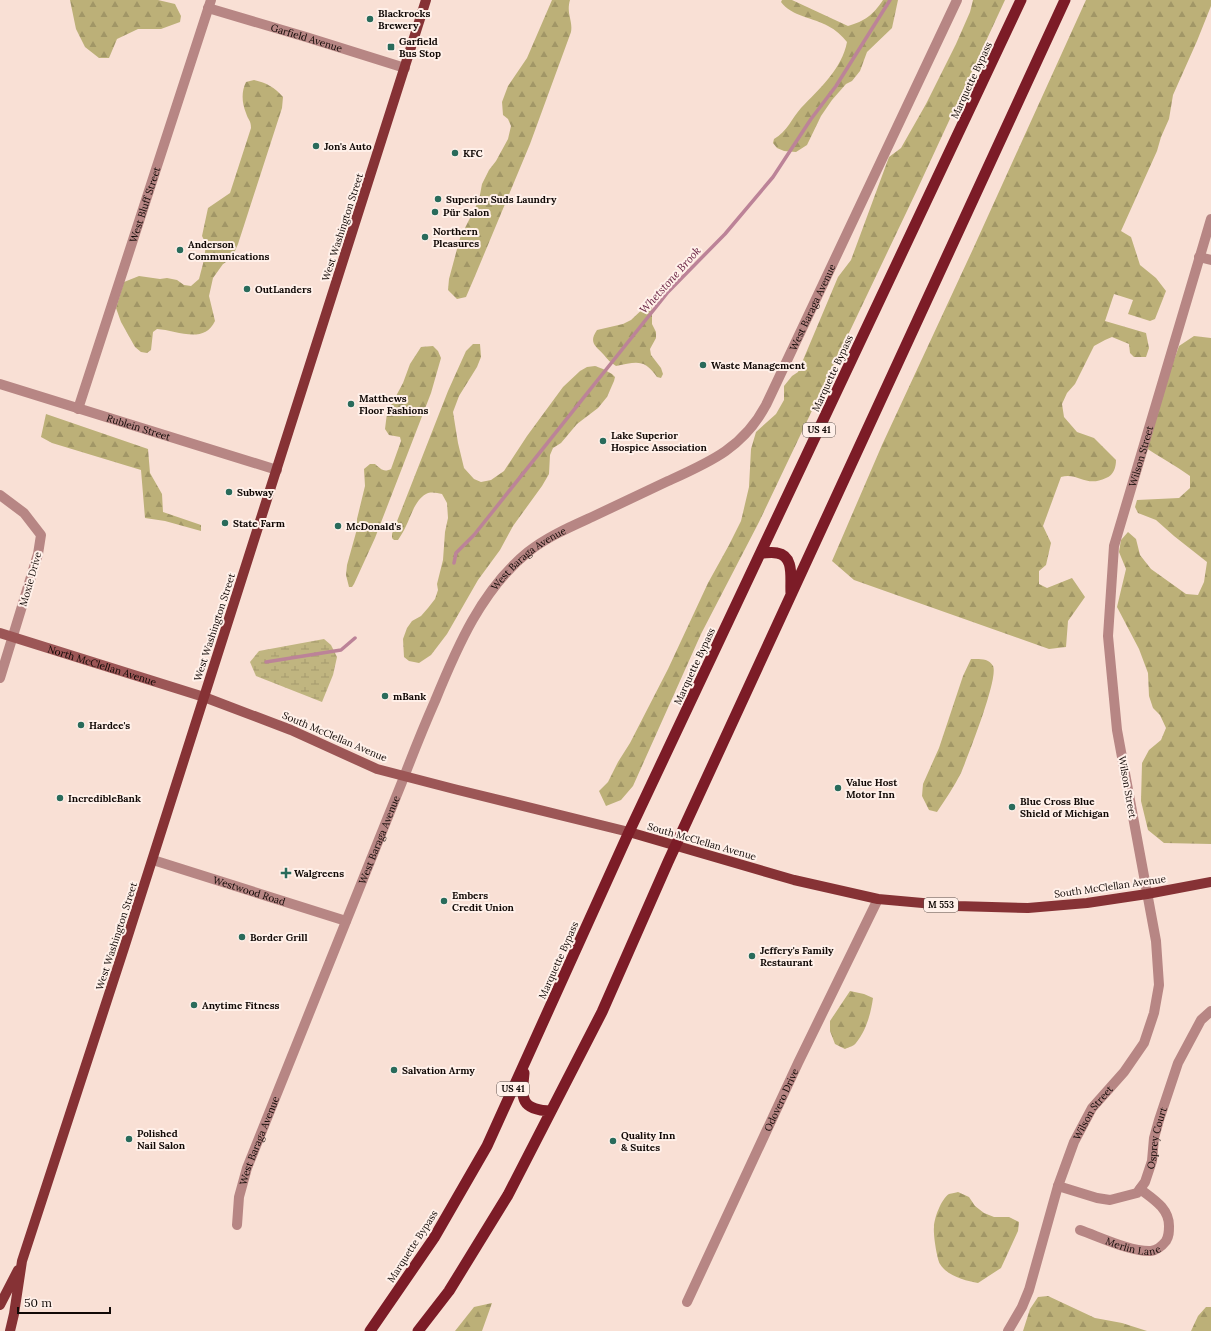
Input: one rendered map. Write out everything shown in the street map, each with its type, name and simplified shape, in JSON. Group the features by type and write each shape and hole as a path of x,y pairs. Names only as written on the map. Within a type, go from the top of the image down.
{"highway":[{"name":"Marquette Bypass","path":"370,1331 434,1238 487,1146 629,832 1021,0"},
{"path":"418,1331 449,1291 508,1195 602,1012 676,846 1065,0"},
{"path":"761,553 776,552 783,555 788,560 790,566 791,595"},
{"path":"525,1063 522,1091 524,1101 529,1107 538,1111 551,1111"}],"main road":[{"name":"West Washington Street","path":"10,1331 22,1262 277,470 426,0"},
{"name":"North McClellan Avenue","path":"0,633 204,697"},
{"name":"South McClellan Avenue","path":"204,697 291,730 377,769 404,777 629,832 794,880 878,899 956,906 1028,908 1087,903 1211,882"},
{"name":"West Washington Street","path":"0,1305 22,1262"}],"street":[{"name":"West Baraga Avenue","path":"237,1225 239,1197 246,1168 441,687 457,651 481,606 494,587 516,563 530,551 556,534 705,463 738,442 752,428 760,417 957,0"},
{"name":"Garfield Avenue","path":"210,4 306,37 404,68"},
{"name":"West Bluff Street","path":"78,409 210,4"},
{"name":"Wilson Street","path":"1008,1331 1022,1307 1029,1290 1058,1186 1074,1142 1092,1108 1124,1072 1144,1043 1154,1013 1159,985 1156,942 1117,730 1108,636 1114,546 1211,219"},
{"path":"1199,257 1211,260"},
{"name":"Rublein Street","path":"0,384 277,470"},
{"name":"Moxie Drive","path":"0,495 24,513 41,535 38,554 0,678"},
{"name":"Westwood Road","path":"152,860 346,921"},
{"name":"Odovero Drive","path":"687,1302 798,1063 878,899"},
{"name":"Osprey Court","path":"1140,1189 1146,1182 1152,1161 1154,1138 1178,1063 1201,1020 1211,1012"},
{"path":"1058,1186 1096,1198 1110,1200 1137,1193 1140,1189"},
{"name":"Merlin Lane","path":"1080,1230 1140,1251 1154,1251 1162,1247 1169,1236 1169,1222 1166,1213 1159,1202 1140,1189"}],"green space":[{"path":"70,0 158,0 175,4 181,16 180,22 161,29 138,29 117,39 109,58 99,58 85,47 76,29"},
{"path":"552,0 570,0 569,9 571,32 530,144 475,276 466,297 457,299 448,290 449,279 460,238 479,200 482,184 508,139 511,126 508,119 503,115 502,102 508,86 527,58"},
{"path":"782,0 792,0 848,26 868,17 876,10 883,0 898,0 892,28 867,52 860,71 832,100 821,116 807,145 796,152 784,151 777,148 773,143 774,139 782,133 801,108 829,78 840,61 847,42 839,33 822,23 791,11 785,7 781,2"},
{"path":"973,0 1005,0 917,190 759,522 701,634 633,786 621,800 606,806 599,791 608,782 630,743 668,669 708,583 741,521 749,487 751,449 756,432 776,414 784,400 784,386 792,376 798,372 838,277 851,260 889,157 901,148 926,104 956,44 970,12"},
{"path":"1086,0 1211,0 1211,6 1173,95 1169,119 1157,151 1121,231 1131,237 1140,265 1156,278 1166,291 1155,319 1150,321 1128,314 1133,300 1114,294 1105,321 1146,333 1149,348 1146,357 1134,357 1130,353 1129,344 1112,337 1094,346 1075,384 1067,393 1062,404 1064,417 1077,432 1094,438 1116,460 1116,463 1111,475 1099,481 1087,481 1072,476 1061,477 1043,526 1051,543 1046,565 1039,571 1039,584 1047,588 1072,578 1085,597 1068,621 1066,647 1049,649 854,580 832,561 882,445"},
{"path":"254,80 270,86 283,97 282,108 238,244 232,258 223,264 213,278 209,296 215,321 204,333 197,334 157,329 153,332 151,350 147,353 141,352 135,347 121,322 116,308 124,282 139,276 160,279 167,278 177,280 184,285 191,286 199,279 204,260 206,244 202,236 208,208 230,193 251,128 244,105 243,90 246,82"},
{"path":"649,303 652,304 652,324 656,332 656,338 650,349 651,355 661,368 663,374 661,378 657,377 644,364 629,363 616,366 596,347 593,341 594,334 597,330 623,324 631,320"},
{"path":"1194,336 1211,338 1211,844 1164,843 1148,830 1141,801 1142,763 1149,750 1161,740 1166,728 1160,715 1153,708 1149,696 1148,673 1139,649 1117,607 1126,569 1119,552 1121,540 1128,532 1136,539 1140,555 1151,569 1186,594 1198,595 1204,582 1207,562 1156,520 1138,513 1135,507 1137,500 1179,498 1190,488 1190,476 1143,446 1179,346"},
{"path":"473,344 480,344 481,357 477,367 459,396 453,412 464,468 474,479 481,482 491,480 504,471 527,436 563,387 580,371 587,367 595,366 603,369 615,377 607,397 598,408 577,424 561,443 553,448 550,455 549,474 542,486 513,526 500,550 478,580 447,634 431,655 419,663 409,661 404,657 403,639 407,628 412,621 421,616 428,608 435,599 438,590 437,584 443,560 445,532 448,518 447,503 442,494 434,492 426,494 422,497 416,504 398,540 394,540 392,538 392,534 448,391 466,351"},
{"path":"433,346 438,351 441,358 431,393 375,538 354,584 352,587 349,587 346,575 347,565 357,529 357,519 365,486 364,469 370,464 375,464 384,470 391,469 401,441 400,437 389,435 385,429 387,413 403,383 410,364 421,347"},
{"path":"46,414 148,449 150,473 162,494 163,512 201,525 201,531 165,521 145,518 141,470 52,443 41,437"},
{"path":"324,639 331,645 337,657 333,675 322,702 256,676 250,662 259,651"},
{"path":"971,659 986,660 993,666 994,673 987,701 961,773 937,812 929,810 922,796 923,784 939,748 963,676"},
{"path":"850,991 864,994 873,998 863,1033 853,1046 845,1049 835,1044 830,1031 830,1021"},
{"path":"958,1192 969,1197 975,1206 984,1213 994,1217 1009,1217 1019,1222 1018,1231 1001,1268 978,1283 963,1279 947,1272 940,1264 937,1252 934,1223 937,1214 943,1200 949,1194"},
{"path":"1048,1296 1095,1318 1122,1323 1147,1331 1023,1331 1030,1309 1038,1297"},
{"path":"492,1303 482,1331 455,1331 474,1307"},
{"path":"1206,1307 1211,1307 1211,1331 1191,1331 1198,1316"}],"waterway":[{"name":"Whetstone Brook","path":"454,563 456,553 474,535 668,292 725,234 773,177 811,119 836,86 890,0"},
{"name":"Whetstone Brook","path":"266,662 341,650 355,638"}],"place":[{"name":"Blackrocks Brewery","path":"370,19"},
{"name":"Garfield Bus Stop","path":"391,47"},
{"name":"Jon's Auto","path":"316,146"},
{"name":"KFC","path":"455,153"},
{"name":"Superior Suds Laundry","path":"438,199"},
{"name":"Pür Salon","path":"435,212"},
{"name":"Northern Pleasures","path":"425,237"},
{"name":"Anderson Communications","path":"180,250"},
{"name":"OutLanders","path":"247,289"},
{"name":"Waste Management","path":"703,365"},
{"name":"Matthews Floor Fashions","path":"351,404"},
{"name":"Lake Superior Hospice Association","path":"603,441"},
{"name":"Subway","path":"229,492"},
{"name":"State Farm","path":"225,523"},
{"name":"McDonald's","path":"338,526"},
{"name":"mBank","path":"385,696"},
{"name":"Hardee's","path":"81,725"},
{"name":"Value Host Motor Inn","path":"838,788"},
{"name":"IncredibleBank","path":"60,798"},
{"name":"Blue Cross Blue Shield of Michigan","path":"1012,807"},
{"name":"Walgreens","path":"286,873"},
{"name":"Embers Credit Union","path":"444,901"},
{"name":"Border Grill","path":"242,937"},
{"name":"Jeffery's Family Restaurant","path":"752,956"},
{"name":"Anytime Fitness","path":"194,1005"},
{"name":"Salvation Army","path":"394,1070"},
{"name":"Polished Nail Salon","path":"129,1139"},
{"name":"Quality Inn & Suites","path":"613,1141"}]}
